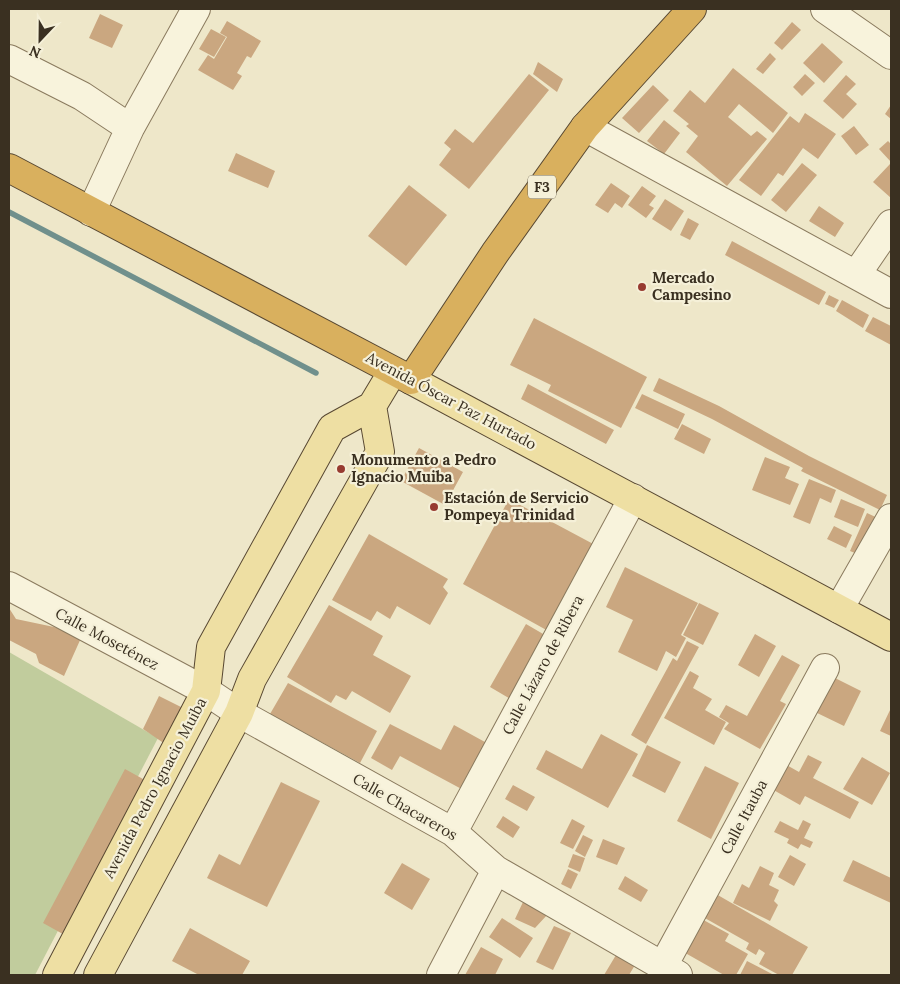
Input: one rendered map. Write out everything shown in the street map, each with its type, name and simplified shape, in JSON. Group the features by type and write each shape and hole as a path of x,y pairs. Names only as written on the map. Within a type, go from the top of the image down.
{"highway":[{"name":"F3","path":"402,376 495,253 585,128 692,9"},
{"name":"Avenida Óscar Paz Hurtado","path":"9,168 402,376"}],"main road":[{"path":"98,975 239,713 252,679 380,452 372,406 402,376"},
{"name":"Avenida Óscar Paz Hurtado","path":"402,376 891,636"},
{"name":"Avenida Pedro Ignacio Muiba","path":"57,975 206,691 211,647 332,428 372,406"}],"street":[{"path":"91,212 130,128 196,9"},
{"path":"825,9 891,55"},
{"path":"9,60 82,96 130,128"},
{"path":"585,128 891,294"},
{"path":"856,274 891,224"},
{"name":"Calle Lázaro de Ribera","path":"453,832 632,498"},
{"path":"839,609 891,518"},
{"name":"Calle Moseténez","path":"9,586 206,691"},
{"name":"Calle Itauba","path":"671,971 825,668"},
{"name":"Calle Chacareros","path":"206,691 239,713 453,832 496,870 671,971"},
{"path":"441,975 496,870"}],"green space":[{"path":"9,652 158,738 35,975 9,974"}],"building":[{"path":"100,14 123,25 112,48 89,38"},
{"path":"227,21 261,41 251,58 247,56 237,73 242,76 233,90 198,70 208,55 214,59 227,37 220,33"},
{"path":"792,22 801,30 782,50 774,43"},
{"path":"211,29 226,37 214,57 199,49"},
{"path":"822,43 843,62 824,83 803,63"},
{"path":"770,53 776,59 763,74 756,69"},
{"path":"538,62 563,79 557,92 533,74"},
{"path":"733,68 788,113 773,133 739,104 728,117 751,136 757,131 767,139 727,186 686,152 698,136 686,126 689,124 673,111 690,90 705,103"},
{"path":"529,74 549,90 469,189 439,165 451,149 444,143 455,129 473,143"},
{"path":"805,74 815,83 802,96 793,87"},
{"path":"846,75 856,84 846,94 857,104 843,119 823,101"},
{"path":"653,85 669,100 639,133 622,118"},
{"path":"891,105 891,119 885,114"},
{"path":"805,113 836,134 818,159 803,148 783,176 778,173 761,196 739,180 790,116 799,123"},
{"path":"664,120 680,133 664,154 647,141"},
{"path":"854,126 869,145 856,155 841,136"},
{"path":"888,141 891,144 891,162 879,149"},
{"path":"236,153 275,171 268,188 228,171"},
{"path":"802,163 817,175 786,212 771,200"},
{"path":"890,164 891,166 891,198 873,182"},
{"path":"611,183 630,196 622,208 615,203 608,213 595,205"},
{"path":"409,185 447,215 406,266 368,236"},
{"path":"642,186 656,196 649,205 654,208 646,218 628,205"},
{"path":"665,199 684,211 671,231 652,219"},
{"path":"819,206 844,223 835,237 809,221"},
{"path":"688,218 699,224 690,240 680,235"},
{"path":"732,241 826,292 819,305 725,255"},
{"path":"829,295 839,300 834,308 825,304"},
{"path":"842,300 869,315 863,328 836,311"},
{"path":"873,317 891,326 891,345 865,331"},
{"path":"534,318 647,377 621,428 548,391 551,385 510,365"},
{"path":"659,378 719,406 809,456 887,495 880,510 801,471 803,468 712,419 653,391"},
{"path":"528,384 614,430 606,444 521,399"},
{"path":"642,394 685,414 678,429 635,408"},
{"path":"682,424 711,439 704,454 674,439"},
{"path":"419,448 463,472 445,505 401,481"},
{"path":"765,457 790,467 785,478 799,484 790,505 752,490"},
{"path":"809,479 836,490 831,503 820,498 810,524 793,517"},
{"path":"509,499 597,546 550,632 463,584"},
{"path":"841,499 865,509 858,527 834,517"},
{"path":"867,513 884,521 867,558 850,551"},
{"path":"834,526 852,535 846,548 827,539"},
{"path":"369,534 448,579 443,587 448,593 430,625 397,606 390,619 377,611 371,621 332,600"},
{"path":"625,567 698,603 681,635 686,638 676,657 666,651 657,671 618,652 633,620 606,607"},
{"path":"699,603 719,613 703,645 683,635"},
{"path":"329,605 383,636 373,655 411,676 390,713 352,691 346,700 336,695 331,703 287,677"},
{"path":"9,608 16,619 54,627 81,638 64,676 39,663 36,654 9,640"},
{"path":"526,624 550,638 514,701 490,687"},
{"path":"755,634 776,646 759,677 738,665"},
{"path":"687,641 699,647 646,744 631,735 673,658 677,661"},
{"path":"782,655 800,665 780,701 786,704 760,749 724,729 729,723 719,717 726,705 747,716"},
{"path":"690,671 699,676 693,688 712,699 705,710 726,722 714,745 664,718"},
{"path":"831,676 861,691 844,726 813,711"},
{"path":"288,683 377,731 360,763 270,714"},
{"path":"159,696 185,709 168,746 143,729"},
{"path":"891,708 891,736 880,731"},
{"path":"390,724 441,750 454,725 494,747 469,793 400,756 392,770 371,758"},
{"path":"601,734 638,754 608,808 536,769 546,750 582,769"},
{"path":"647,745 681,762 665,793 632,776"},
{"path":"808,755 822,762 813,778 859,802 850,819 805,796 800,805 770,788 783,763 799,772"},
{"path":"862,757 890,773 872,805 843,789"},
{"path":"705,766 739,783 711,839 677,821"},
{"path":"125,769 152,784 70,938 43,923"},
{"path":"281,782 320,801 267,907 207,878 219,854 240,865"},
{"path":"513,785 535,797 527,811 505,799"},
{"path":"503,816 520,827 513,838 496,827"},
{"path":"572,819 585,826 573,849 560,843"},
{"path":"803,820 811,824 804,838 813,842 810,848 801,844 798,849 787,843 789,839 774,832 780,821 798,830"},
{"path":"583,835 593,840 585,857 575,851"},
{"path":"603,839 625,848 617,865 596,857"},
{"path":"573,854 585,858 580,872 568,867"},
{"path":"790,855 806,864 794,886 778,877"},
{"path":"853,860 891,878 891,903 843,881"},
{"path":"402,863 430,879 412,910 384,893"},
{"path":"760,866 774,873 769,885 779,890 774,901 778,905 770,921 733,903 742,884 749,888"},
{"path":"568,869 578,874 571,889 561,884"},
{"path":"625,876 648,890 641,902 618,889"},
{"path":"716,894 808,947 792,975 779,975 759,964 765,953 759,949 756,955 746,949 749,943 703,917"},
{"path":"523,902 548,914 535,928 515,919"},
{"path":"698,917 729,934 725,941 748,954 736,975 724,975 680,950"},
{"path":"502,918 533,938 520,958 489,937"},
{"path":"554,926 571,933 553,970 536,962"},
{"path":"190,928 250,961 242,975 199,975 172,961"},
{"path":"481,947 503,959 495,975 465,975"},
{"path":"616,955 635,965 629,975 604,975"},
{"path":"747,961 774,975 740,975"}],"waterway":[{"path":"9,212 316,373"}],"place":[{"name":"Mercado Campesino","path":"642,287"},
{"name":"Monumento a Pedro Ignacio Muiba","path":"341,469"},
{"name":"Estación de Servicio Pompeya Trinidad","path":"434,507"}]}
